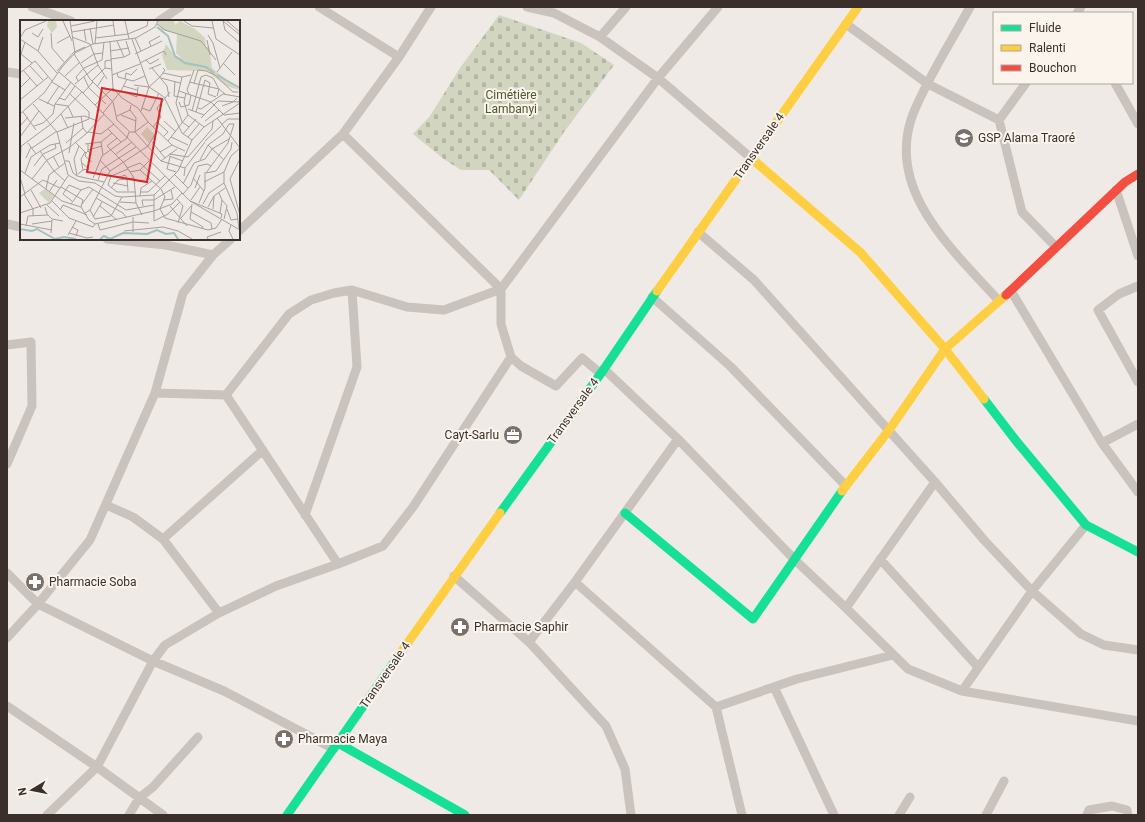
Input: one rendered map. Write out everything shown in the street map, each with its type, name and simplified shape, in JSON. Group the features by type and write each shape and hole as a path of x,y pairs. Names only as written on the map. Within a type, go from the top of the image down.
{"street":[{"path":"32,7 68,20"},
{"path":"161,20 180,7"},
{"path":"240,230 343,134 400,57 432,7"},
{"path":"527,7 554,13 600,38 658,78 861,253 945,349 1017,442 1086,525 1138,552"},
{"path":"600,38 626,7"},
{"path":"226,395 288,314 311,300 334,293 352,290 407,307 444,310 501,289 658,78 718,7"},
{"name":"Transversale 4","path":"287,815 454,576 602,371 652,297 858,7"},
{"path":"970,7 928,84 913,115 906,148 909,176 920,204 949,246 1000,301"},
{"path":"323,8 400,57"},
{"path":"846,24 928,84 999,120 1022,212 1056,247"},
{"path":"7,72 20,74"},
{"path":"999,120 1025,84"},
{"path":"1116,84 1138,124"},
{"path":"343,134 501,289 501,324 511,357 521,366 556,386 582,358 602,371 678,439 795,560 908,669 962,691 1138,721"},
{"path":"624,513 753,619 846,486 889,430 945,349 1011,291 1116,190 1138,174"},
{"path":"1116,190 1138,256"},
{"path":"7,224 20,226"},
{"path":"698,232 754,280 889,430 984,540 1032,591 1081,634 1104,644 1138,650"},
{"path":"127,240 166,242 213,255"},
{"path":"7,638 38,604 90,540 155,393 183,293 213,255 229,240"},
{"path":"1138,286 1119,294 1098,310 1138,382"},
{"path":"305,515 357,367 352,290"},
{"path":"1011,291 1102,443 1138,492"},
{"path":"652,297 730,366 846,486"},
{"path":"7,345 31,342 32,406 7,464"},
{"path":"47,815 97,767 153,661 165,646 219,613 276,586 383,546 413,507 511,357"},
{"path":"155,393 226,395"},
{"path":"226,395 338,564"},
{"path":"1102,443 1138,424"},
{"path":"529,642 575,582 678,439"},
{"path":"163,539 263,450"},
{"path":"846,608 935,482"},
{"path":"106,505 133,517 163,539 219,613"},
{"path":"962,691 1032,591 1086,525"},
{"path":"880,559 978,667"},
{"path":"7,573 38,604 153,661 224,691 336,746 465,815"},
{"path":"454,576 529,642 606,726 625,769 631,815"},
{"path":"575,582 716,707 742,815"},
{"path":"716,707 798,679 894,654"},
{"path":"774,687 834,815"},
{"path":"7,706 97,767 163,815"},
{"path":"129,815 139,798 152,787 198,737"},
{"path":"986,815 1004,781"},
{"path":"900,815 910,797"},
{"path":"1087,815 1090,810 1112,806 1127,810 1128,815"},
{"path":"445,815 450,807"}],"green space":[{"name":"Cimétière Lambanyi","path":"499,15 581,43 614,65 564,132 519,200 489,170 461,170 445,160 413,134 430,116 460,68"}],"traffic: fast":[{"path":"500,513 604,369 657,291"},
{"path":"984,399 1017,442 1086,525 1138,552"},
{"path":"625,513 753,619 842,491"},
{"path":"287,815 399,655"},
{"path":"338,743 465,815"}],"traffic: slow":[{"path":"657,291 858,7"},
{"path":"751,158 861,253 945,349 984,399"},
{"path":"842,491 889,430 945,349 1006,295"},
{"path":"399,655 500,513"}],"traffic: jam":[{"path":"1006,295 1125,182 1138,174"}],"place":[{"name":"GSP Alama Traoré","path":"964,138"},
{"name":"Cayt-Sarlu","path":"513,435"},
{"name":"Pharmacie Soba","path":"35,582"},
{"name":"Pharmacie Saphir","path":"460,627"},
{"name":"Pharmacie Maya","path":"284,739"}]}
